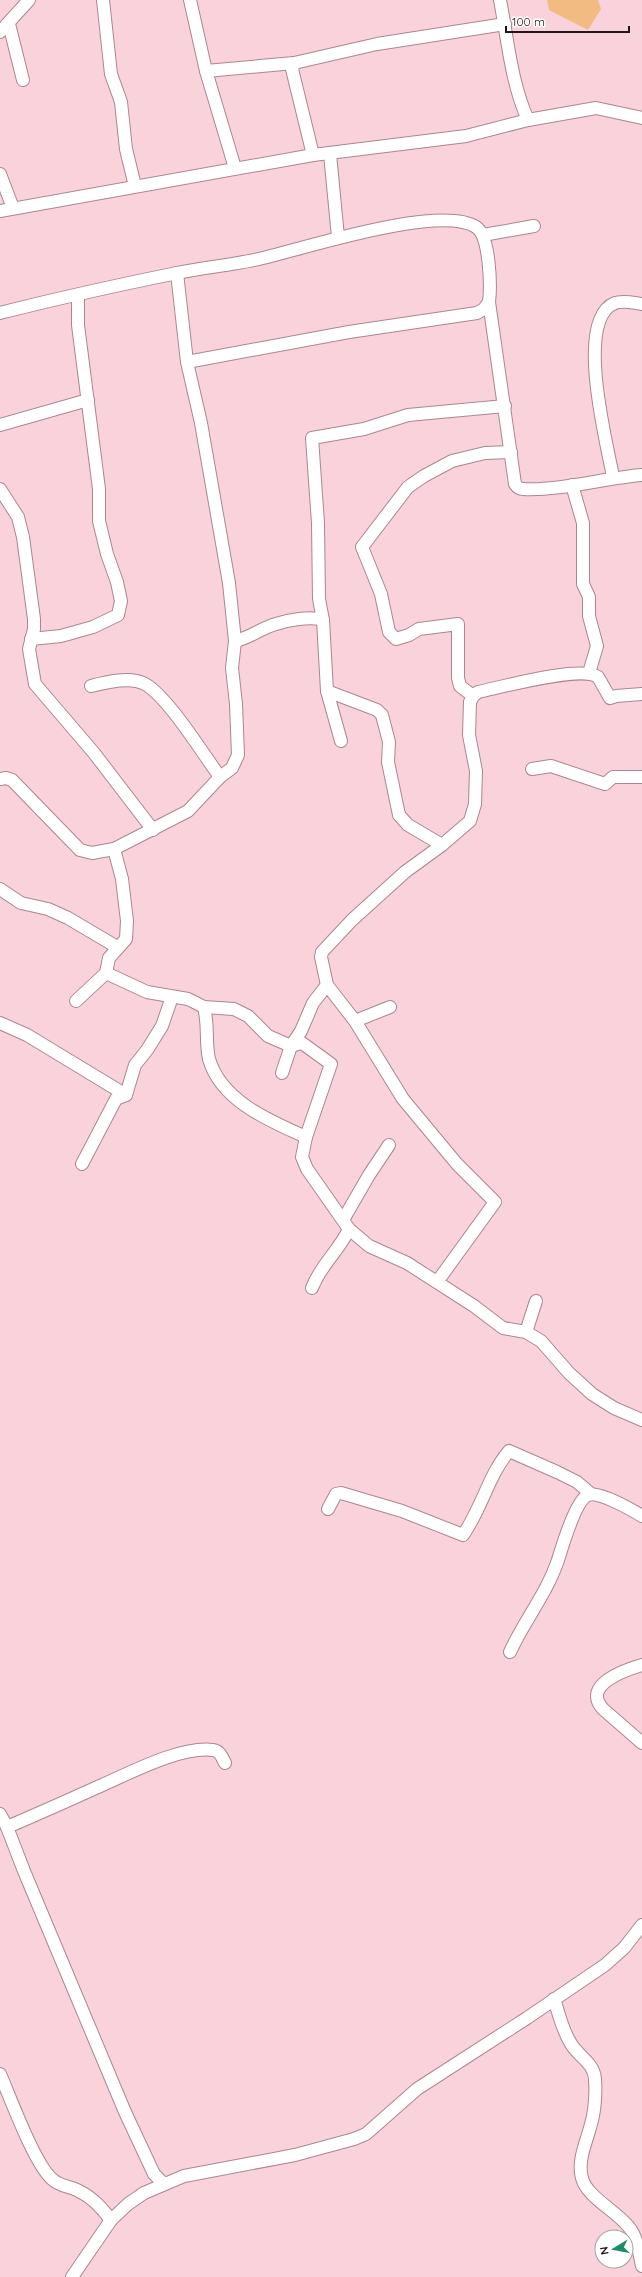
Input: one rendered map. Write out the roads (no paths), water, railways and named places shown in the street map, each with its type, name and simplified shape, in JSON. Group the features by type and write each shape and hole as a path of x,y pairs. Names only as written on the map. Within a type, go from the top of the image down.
{"street":[{"path":"0,32 9,24 29,0"},
{"path":"102,0 112,74 121,102 126,149 135,186"},
{"path":"190,0 206,71 235,168"},
{"path":"500,0 512,76 519,99 528,120"},
{"path":"9,24 23,80"},
{"path":"206,71 294,63 377,44 505,24"},
{"path":"294,63 292,69 313,155"},
{"path":"0,211 313,155 466,136 528,120 596,108 642,118"},
{"path":"330,154 338,237"},
{"path":"0,174 14,208"},
{"path":"0,313 177,273 263,258 338,237 398,226 451,220 468,223 483,235 491,287 489,302 515,484 518,488 572,485 613,477 642,475"},
{"path":"483,235 534,226"},
{"path":"0,779 6,778 12,780 80,850 92,853 114,850 188,811 220,777 232,768 238,755 236,704 232,668 235,641 230,583 201,424 187,362 177,273"},
{"path":"31,639 61,636 93,627 118,615 121,601 118,582 107,554 99,521 99,489 78,325 78,295"},
{"path":"187,362 349,332 477,312 484,309 489,302"},
{"path":"613,477 593,364 597,324 604,311 615,303 630,302 642,304"},
{"path":"0,425 88,400"},
{"path":"341,741 327,691 323,620 319,599 318,524 312,438 364,429 408,416 505,406"},
{"path":"472,696 460,686 458,678 458,624 419,629 409,635 396,639 389,632 381,594 362,547 408,487 424,476 452,461 485,453 511,452"},
{"path":"572,485 583,523 583,584 589,597 589,616 597,646 589,673"},
{"path":"0,488 18,517 23,537 34,619 34,629 29,649 34,684 94,753 153,830"},
{"path":"235,641 247,639 275,624 312,618 323,620"},
{"path":"437,1282 495,1202 457,1164 403,1099 356,1021 328,984 321,957 322,952 352,920 405,872 442,845 470,821 475,804 476,771 469,735 470,702 472,696 478,692 560,675 589,673 598,676 610,698 642,694"},
{"path":"91,686 131,680 145,684 167,705 220,777"},
{"path":"327,691 377,710 382,715 389,742 388,762 399,815 408,825 442,845"},
{"path":"532,769 551,766 605,784 613,777 642,777"},
{"path":"76,1001 106,973 109,958 117,947 126,939 127,921 122,879 114,850"},
{"path":"0,889 21,903 48,909 68,918 117,947"},
{"path":"106,973 147,992 188,999 204,1008 234,1009 248,1016 268,1036 291,1046 302,1043 331,1064 306,1137 302,1157 307,1169 325,1193 334,1210 346,1224 369,1246 407,1263 503,1328 526,1332 541,1341 569,1373 592,1394 614,1408 642,1420"},
{"path":"282,1074 291,1046 301,1031 313,1003 328,984"},
{"path":"126,1095 135,1065 147,1050 162,1026 172,997"},
{"path":"356,1021 390,1007"},
{"path":"204,1008 208,1029 206,1044 210,1060 224,1088 272,1122 306,1137"},
{"path":"0,1024 27,1035 126,1095"},
{"path":"82,1164 116,1099 126,1095"},
{"path":"312,1288 318,1273 344,1240 346,1224 369,1175 389,1145"},
{"path":"526,1332 536,1301"},
{"path":"328,1509 336,1494 341,1493 402,1511 464,1535 472,1525 496,1468 509,1451 557,1472 576,1482 591,1494 617,1503 642,1516"},
{"path":"510,1652 520,1630 554,1571 567,1529 584,1497 591,1494"},
{"path":"642,1665 617,1674 608,1680 599,1688 596,1697 598,1703 603,1709 642,1744"},
{"path":"8,1827 132,1772 175,1756 192,1751 213,1750 221,1754 225,1762"},
{"path":"0,1814 8,1827 24,1871 126,2112 154,2174 164,2184"},
{"path":"72,2277 111,2220 128,2204 164,2184 184,2176 295,2155 360,2136 378,2125 417,2089 615,1957 642,1925"},
{"path":"554,1999 563,2028 570,2043 593,2069 595,2078 593,2117 581,2166 582,2178 585,2186 628,2225 634,2234 642,2266"},
{"path":"0,2074 30,2142 48,2175 58,2184 67,2186 90,2197 111,2220"}]}
